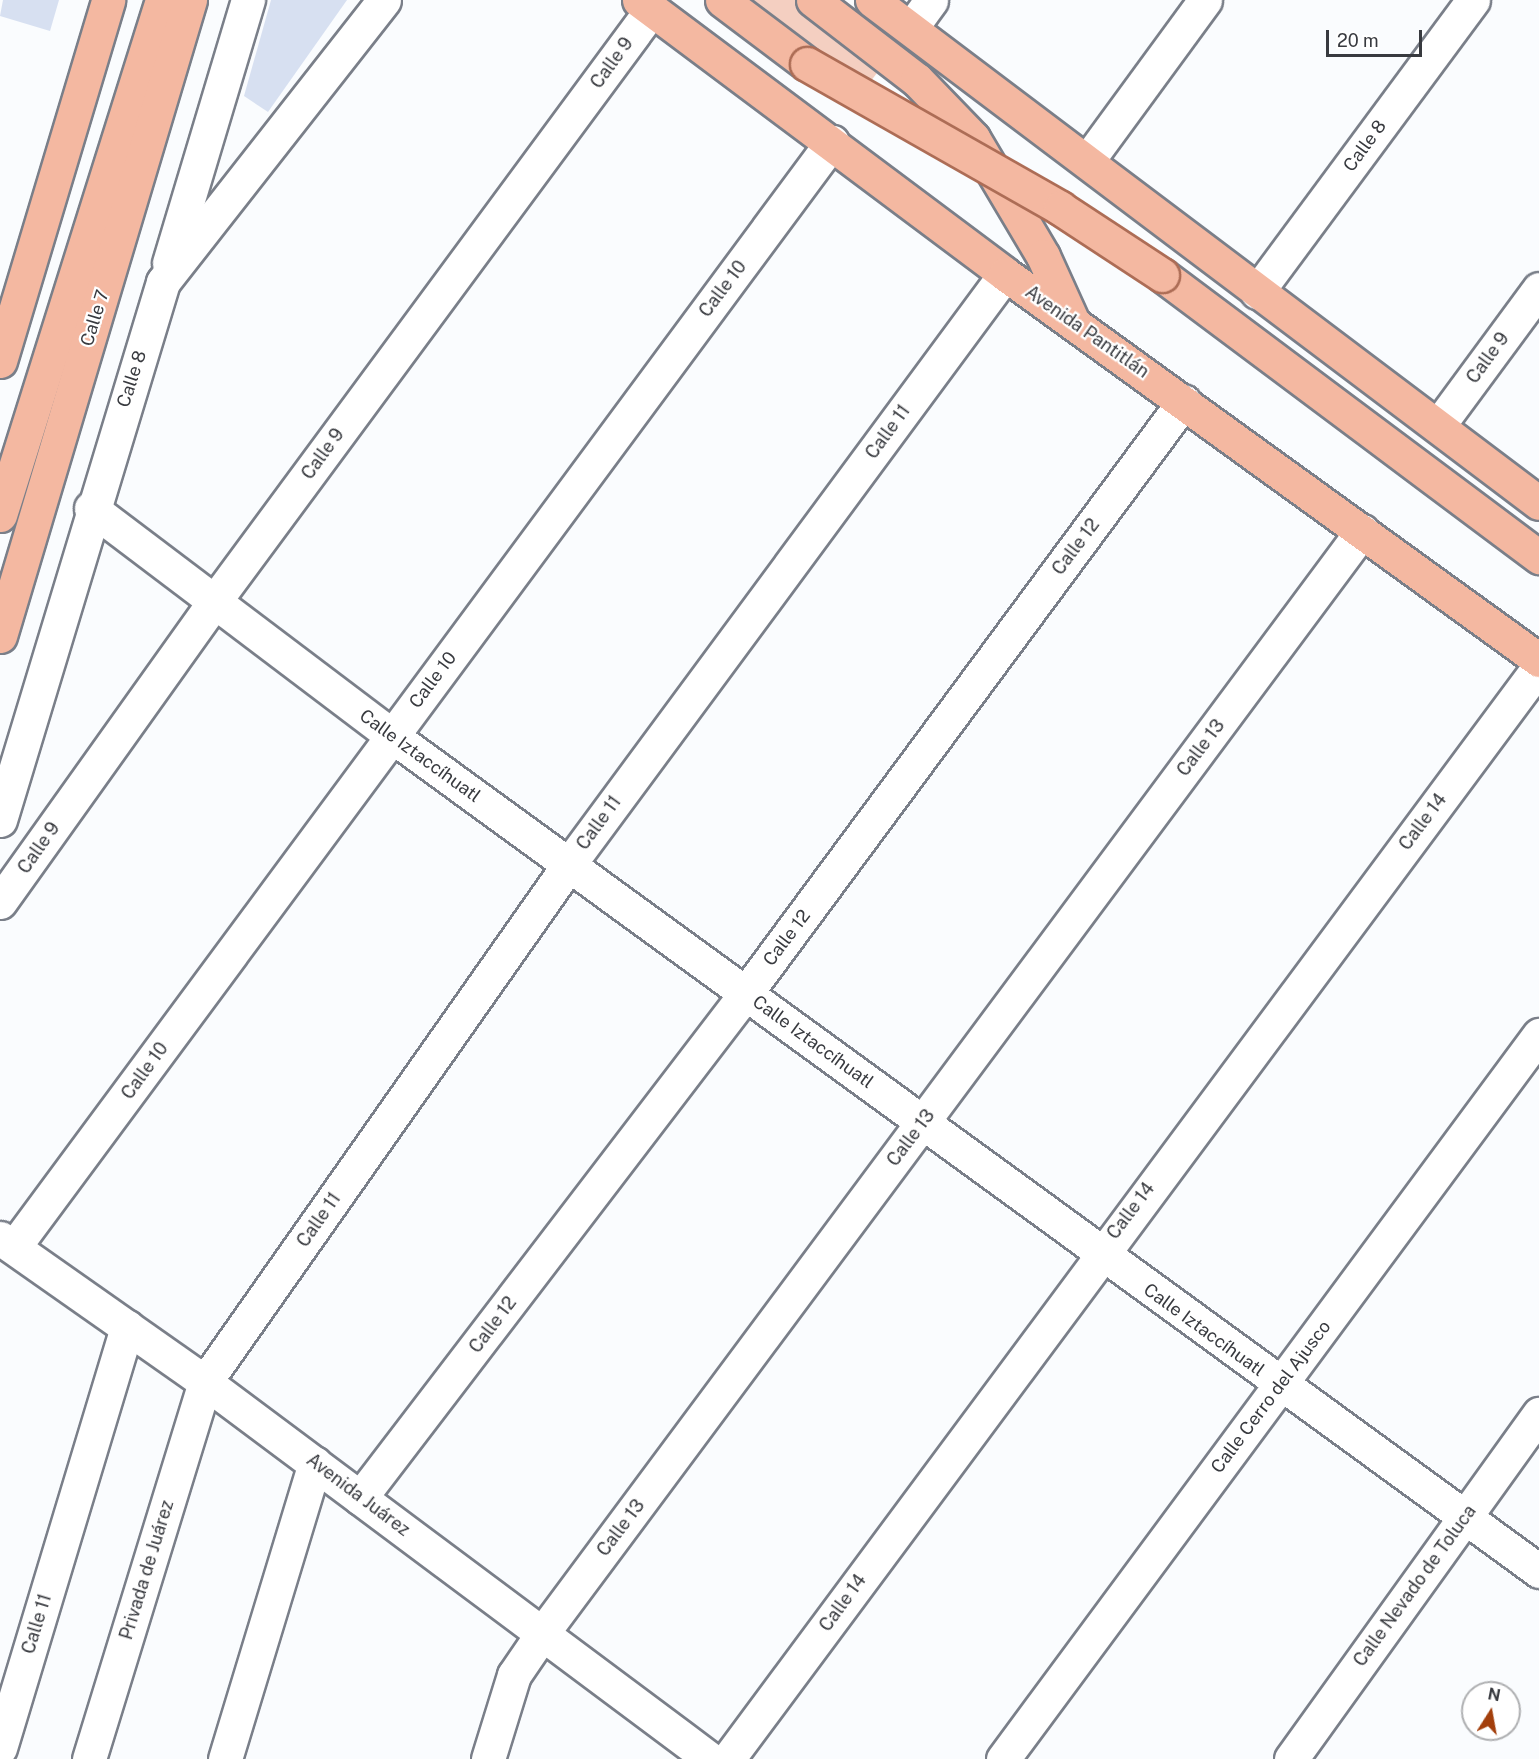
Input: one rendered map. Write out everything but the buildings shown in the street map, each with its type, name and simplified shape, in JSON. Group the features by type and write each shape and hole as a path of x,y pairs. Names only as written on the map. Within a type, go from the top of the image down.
{"main road":[{"path":"0,361 108,0"},
{"path":"0,515 162,0"},
{"name":"Calle 7","path":"0,636 190,0"},
{"path":"722,0 807,64 1060,208 1162,275 1539,557"},
{"path":"813,0 917,80 973,138 1043,256 1072,321"},
{"path":"872,0 1088,160 1257,292 1539,503"},
{"name":"Avenida Pantitlán","path":"645,5 832,142 1005,274 1184,400 1539,660"}],"street":[{"path":"163,282 248,0"},
{"name":"Calle 8","path":"0,820 91,508 163,282 384,0"},
{"path":"911,28 931,0"},
{"path":"1088,160 1204,0"},
{"name":"Calle 8","path":"1257,292 1473,0"},
{"name":"Calle 9","path":"0,902 645,5"},
{"name":"Calle 10","path":"7,1242 392,736 832,142"},
{"name":"Calle 11","path":"206,1382 570,862 1005,274"},
{"name":"Calle 9","path":"1438,426 1539,289"},
{"name":"Calle 12","path":"360,1498 746,993 1184,400"},
{"name":"Calle Iztaccíhuatl","path":"91,508 392,736 570,862 1280,1386 1539,1571"},
{"name":"Calle 13","path":"488,1759 514,1675 544,1631 1362,531"},
{"name":"Calle 14","path":"728,1759 1099,1253 1539,667"},
{"name":"Calle Cerro del Ajusco","path":"1003,1759 1539,1035"},
{"name":"Avenida Juárez","path":"7,1242 206,1382 360,1498 544,1631 710,1759"},
{"name":"Calle 11","path":"0,1748 127,1327"},
{"name":"Privada de Juárez","path":"89,1759 206,1382"},
{"name":"Calle Nevado de Toluca","path":"1291,1759 1539,1414"},
{"path":"225,1759 315,1463"}],"shaded area":[{"path":"751,0 825,0 894,50 868,85"}]}
